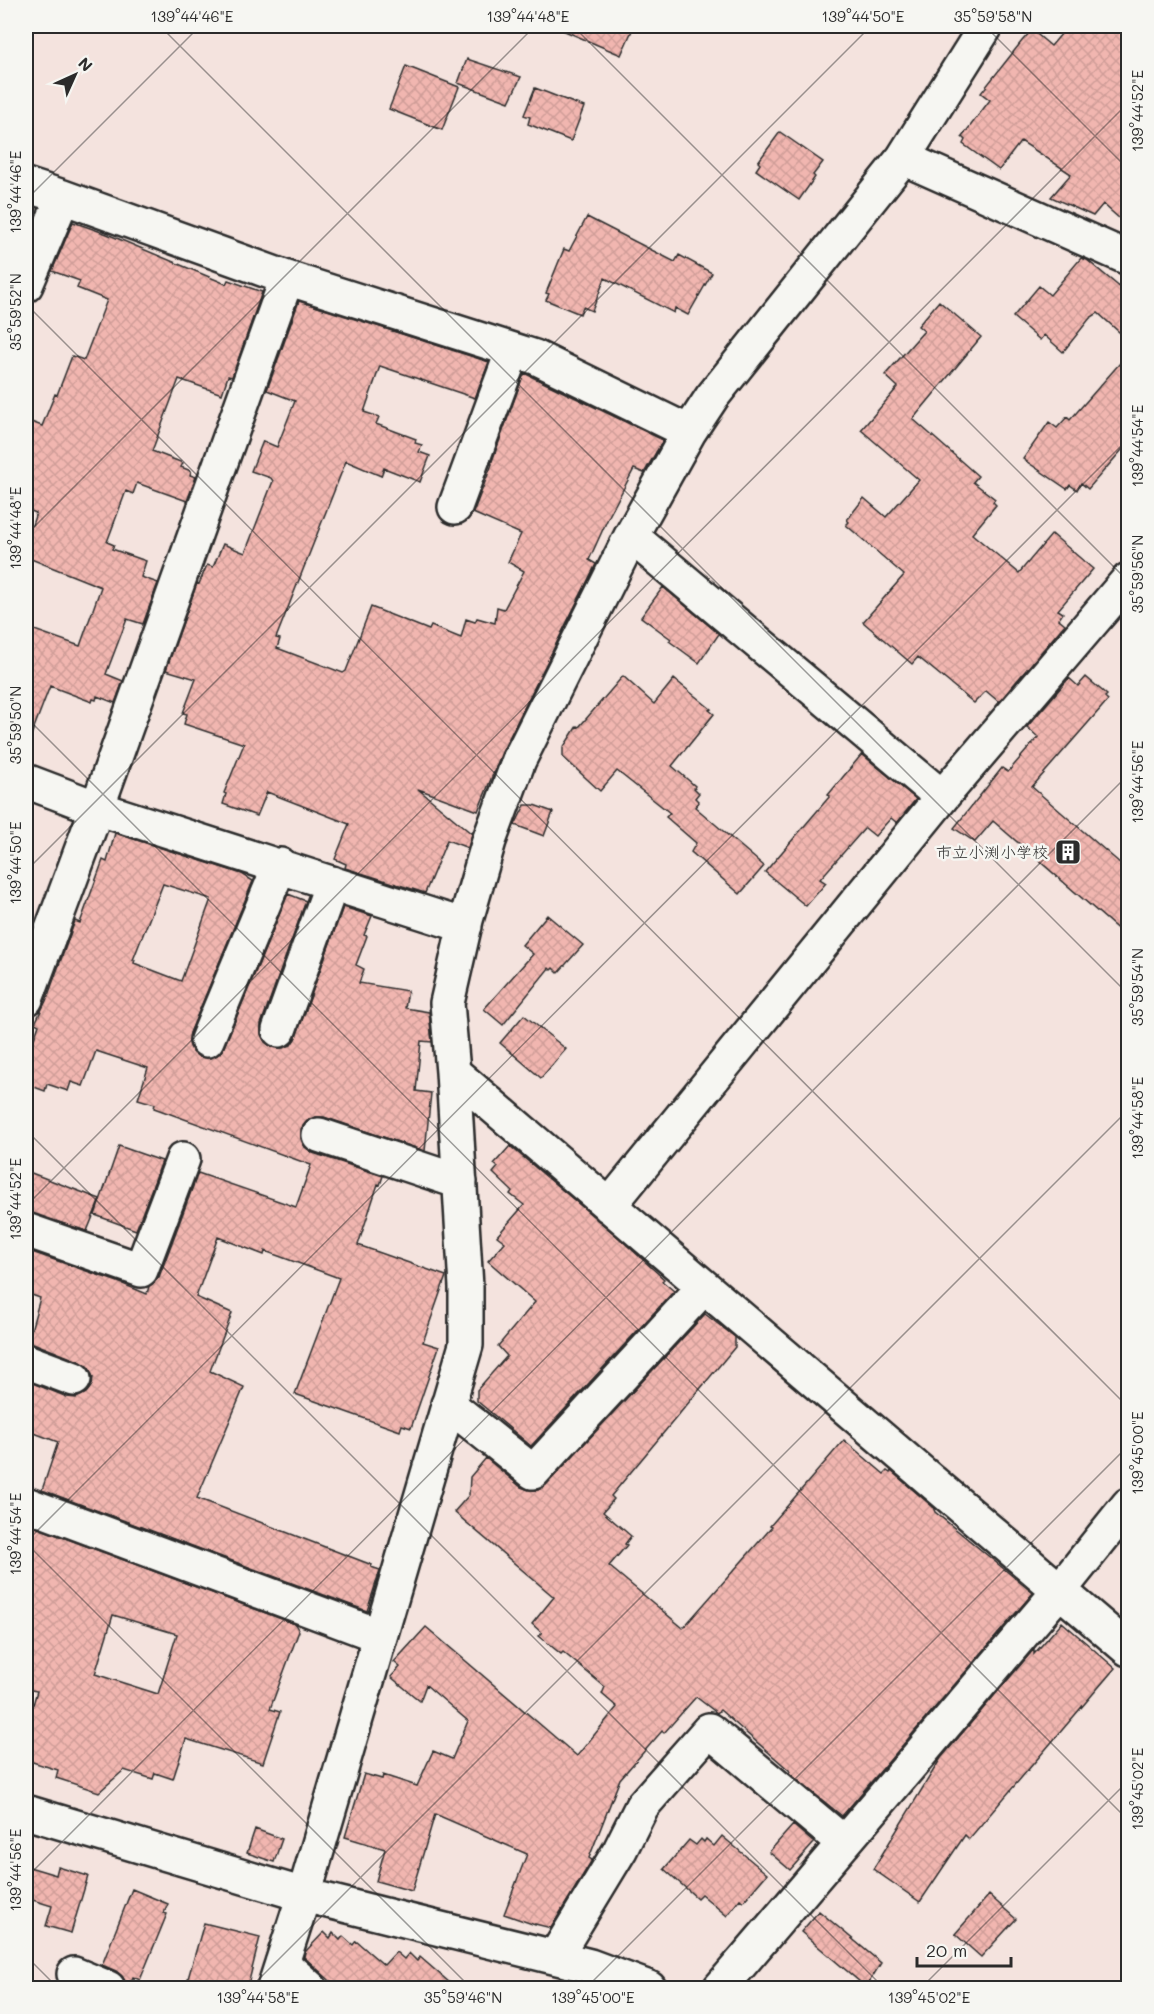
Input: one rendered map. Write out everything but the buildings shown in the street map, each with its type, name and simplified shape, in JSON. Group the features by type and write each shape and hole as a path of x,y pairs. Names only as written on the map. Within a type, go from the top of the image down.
{"street":[{"path":"310,1989 278,1976 466,1345 466,1287 447,1003 465,926 489,842 519,760 631,536 689,432 712,397 903,158 987,26"},
{"path":"903,158 1128,258"},
{"path":"26,185 287,278 535,357 689,432"},
{"path":"26,285 63,197"},
{"path":"27,988 97,808 287,278"},
{"path":"455,507 513,350"},
{"path":"631,536 942,797"},
{"path":"609,1206 942,797 1128,580"},
{"path":"26,781 97,808 465,926"},
{"path":"207,1040 280,865"},
{"path":"279,1030 332,883"},
{"path":"453,1072 1128,1649"},
{"path":"320,1135 460,1182"},
{"path":"26,1230 141,1270 183,1159"},
{"path":"448,1404 534,1472 704,1287"},
{"path":"26,1361 74,1379"},
{"path":"26,1504 380,1636"},
{"path":"720,1989 1060,1590 1128,1505"},
{"path":"555,1957 620,1850 642,1806 710,1730 844,1843"},
{"path":"26,1812 304,1895 590,1966 649,1989"},
{"path":"74,1974 108,1989"}],"place":[{"name":"市立小渕小学校","path":"1068,852"}]}
